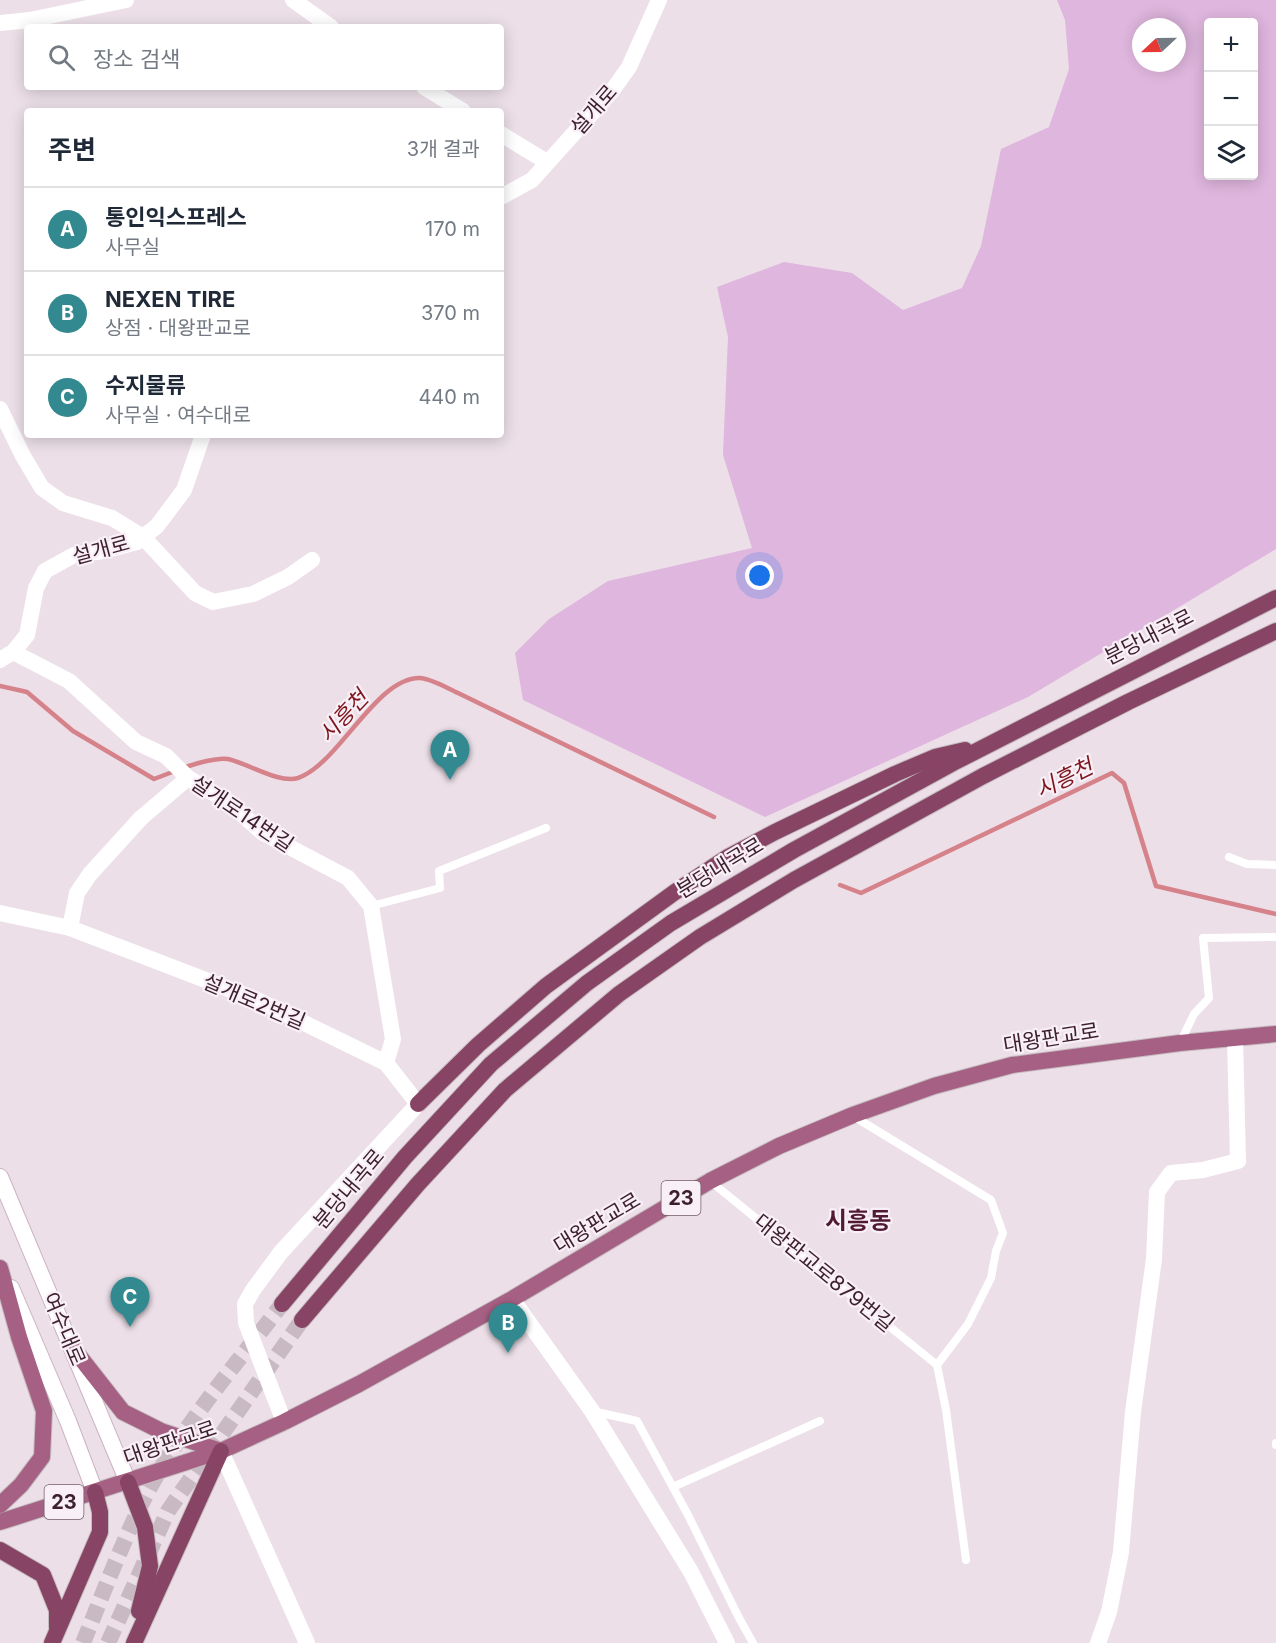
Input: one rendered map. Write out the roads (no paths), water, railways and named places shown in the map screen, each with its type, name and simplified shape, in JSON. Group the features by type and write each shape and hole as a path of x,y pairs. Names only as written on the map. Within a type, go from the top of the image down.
{"highway":[{"name":"분당내곡로","path":"282,1304 405,1157 491,1064 587,983 671,923 794,850 988,746 1276,598"},
{"path":"302,1320 418,1184 505,1090 619,994 700,937 794,880 983,776 1128,702 1276,631"},
{"path":"418,1104 478,1045 546,986 675,892 728,857 775,832 925,761 988,746"},
{"path":"134,1643 221,1451"},
{"path":"128,1482 145,1527 150,1566 129,1643"},
{"path":"54,1638 100,1532 100,1512 95,1492"},
{"path":"0,1550 43,1575 57,1610 54,1638"}],"main road":[{"name":"대왕판교로","path":"0,1522 221,1451 284,1422 359,1384 512,1299 710,1181 779,1146 853,1115 934,1086 1012,1065 1180,1043 1276,1034"},
{"path":"0,1268 19,1336 44,1410 42,1457 21,1485 0,1505"},
{"path":"72,1347 123,1412 161,1431 221,1451"}],"street":[{"path":"0,23 30,20 126,0"},
{"path":"293,0 327,24"},
{"name":"설개로","path":"504,195 532,180 597,110 629,67 659,0"},
{"path":"429,90 458,108"},
{"path":"504,136 547,162"},
{"path":"0,409 42,488 63,503 112,518 143,537 195,593 213,602 254,594 288,577 312,560"},
{"name":"설개로","path":"7,656 27,635 36,588 45,571 74,555 103,551 137,542 157,526 184,490 202,438"},
{"name":"설개로14번길","path":"7,656 69,681 136,742 166,756 188,778 227,801 263,833 348,878 371,906"},
{"path":"70,928 77,893 90,874 141,818 188,778"},
{"path":"371,906 393,1039 386,1063"},
{"name":"설개로2번길","path":"0,913 70,928 255,999 386,1063 418,1104"},
{"path":"1098,1643 1109,1612 1121,1552 1132,1412 1154,1259 1157,1192 1171,1173 1203,1170 1238,1161 1234,1038"},
{"path":"284,1422 246,1323 245,1304 281,1252 418,1104"},
{"name":"여수대로","path":"0,1177 128,1482"},
{"name":"여수대로","path":"0,1263 68,1420 95,1492"},
{"path":"512,1299 592,1411 691,1572 722,1640"},
{"path":"221,1451 307,1643"}],"lane":[{"path":"371,906 440,888 440,871 546,828"},
{"path":"1229,857 1246,864 1276,865"},
{"path":"1180,1043 1194,1014 1209,998 1203,938 1276,937"},
{"path":"853,1115 991,1200 1003,1233 996,1251 991,1278 978,1306 968,1324 937,1365 946,1410 966,1560"},
{"name":"대왕판교로879번길","path":"710,1181 937,1365"},
{"path":"592,1411 637,1422 753,1643"},
{"path":"673,1487 820,1420"}],"waterway":[{"name":"시흥천","path":"183,768 212,760 228,759 273,776 298,778 313,770 328,756 388,691 404,681 420,678 444,686 714,817"},
{"name":"시흥천","path":"0,686 27,692 73,731 154,779 175,771"},
{"name":"시흥천","path":"840,885 861,893 1112,773 1124,783 1156,886 1276,914"}],"tunnel":[{"path":"83,1643 126,1537 156,1477 207,1400 282,1304"},
{"path":"108,1643 168,1511 302,1320"}],"place":[{"name":"통인익스프레스","path":"450,780"},
{"name":"수지물류","path":"130,1327"},
{"name":"NEXEN TIRE","path":"508,1353"}],"district":[{"name":"시흥동","path":"858,1221"}]}
